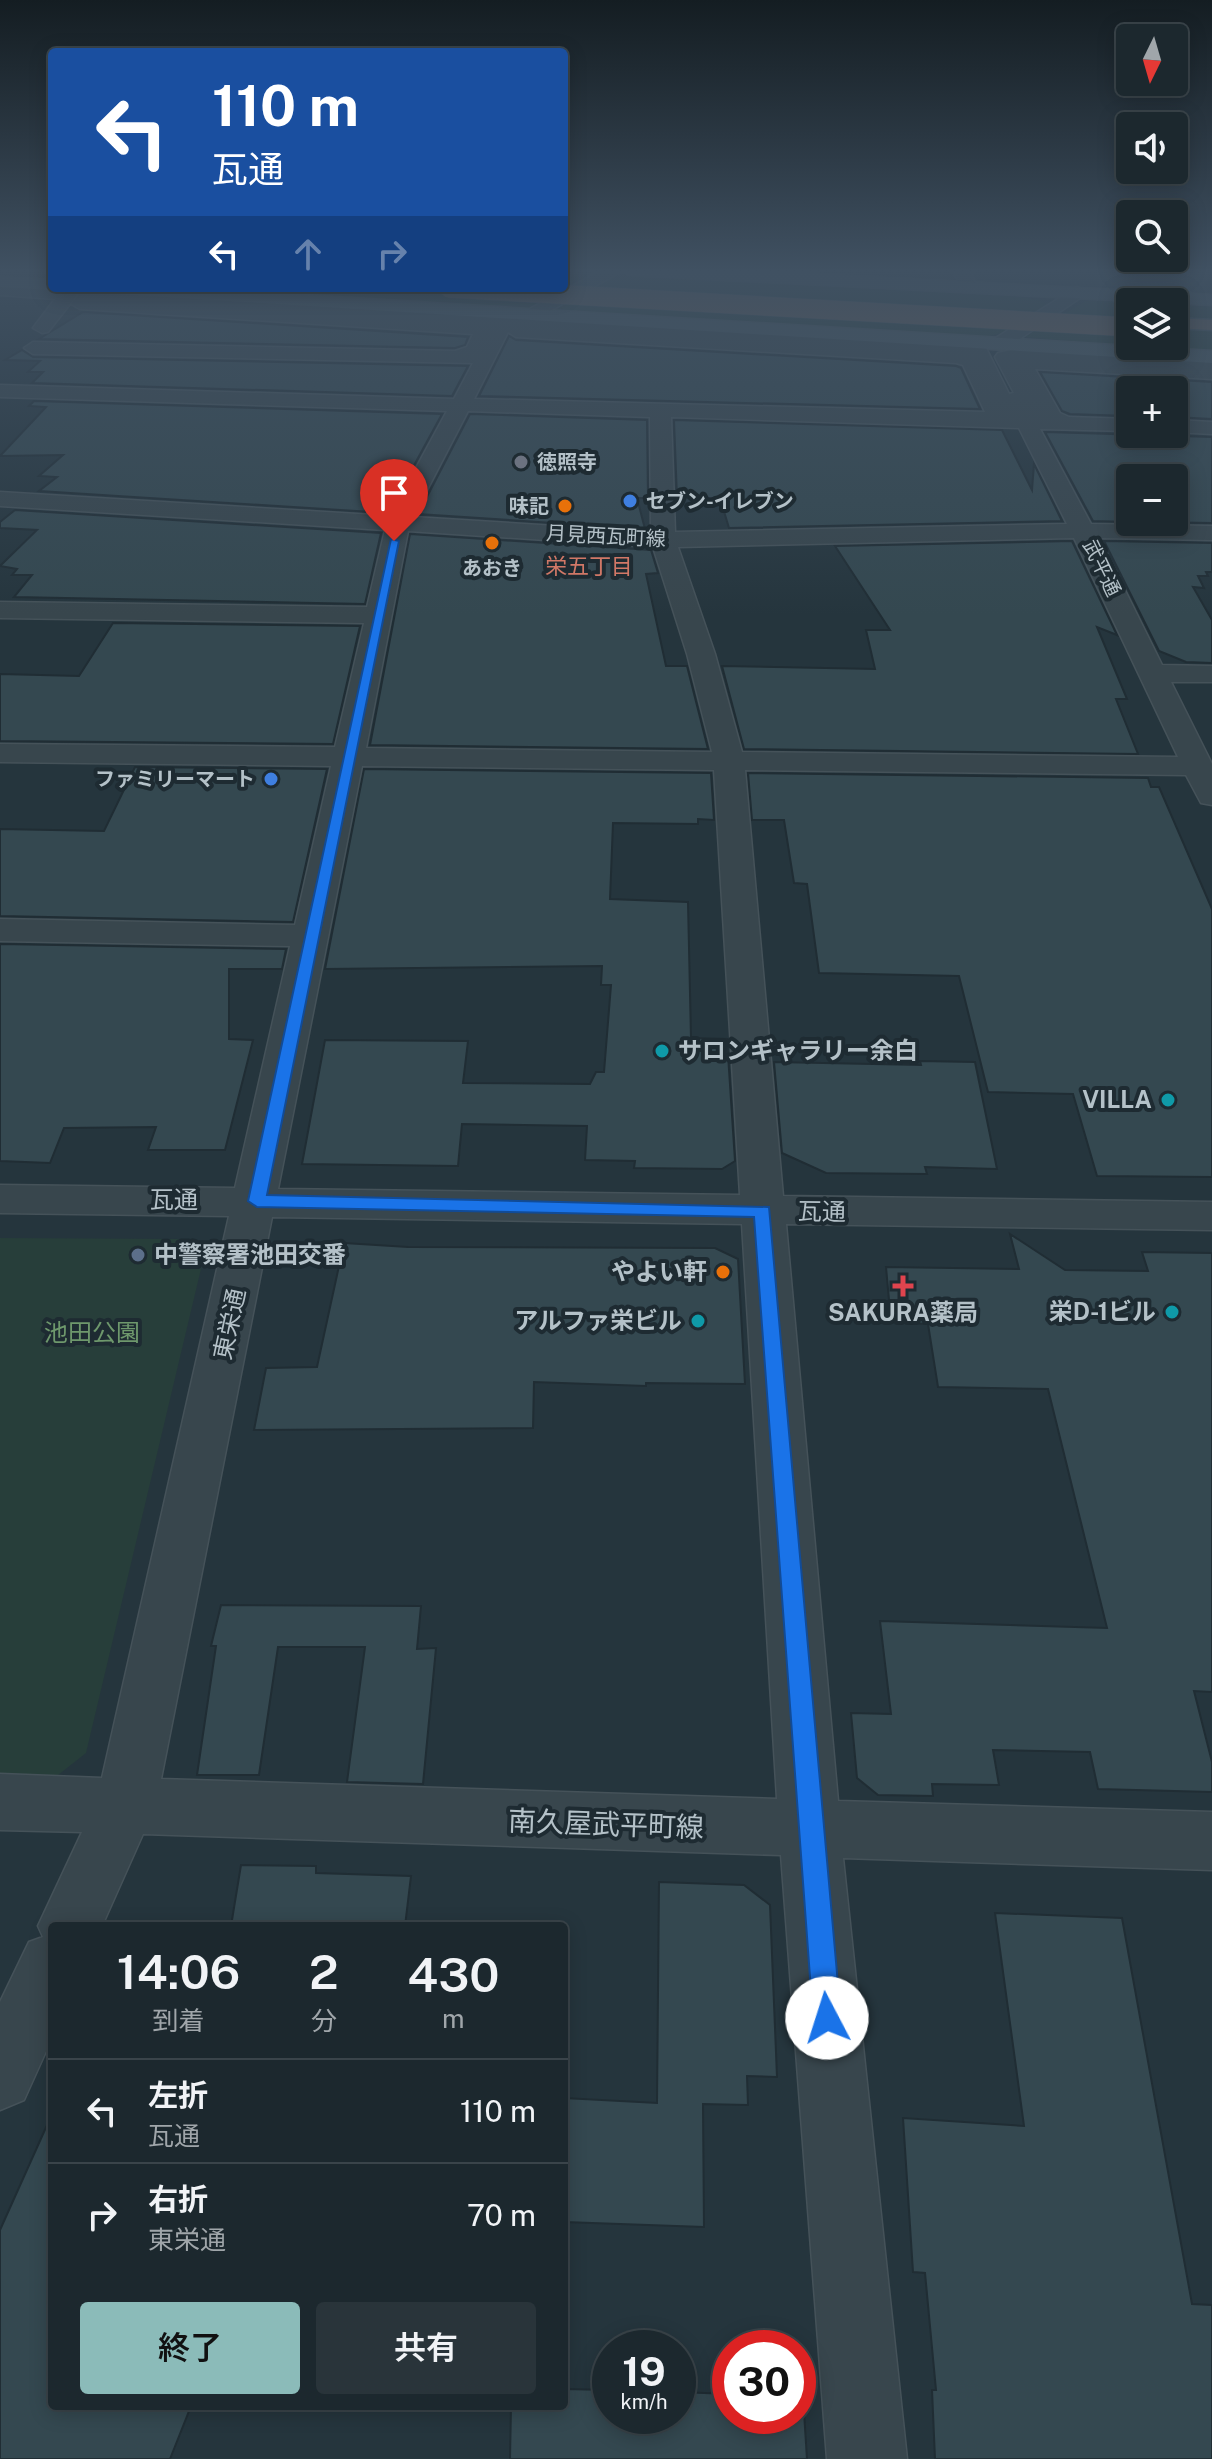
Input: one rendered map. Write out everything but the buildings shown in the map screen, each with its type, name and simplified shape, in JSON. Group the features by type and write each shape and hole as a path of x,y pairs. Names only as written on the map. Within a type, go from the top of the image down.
{"street":[{"name":"東栄通","path":"72,1922 125,1808 257,1201 398,524 470,385"},
{"path":"982,385 996,414 990,417 1016,417"},
{"path":"998,385 1016,417"},
{"name":"武平通","path":"1007,385 1016,417 1083,531 1212,796"},
{"path":"1020,385 1036,416 1061,420 1052,417 1034,385"},
{"path":"0,390 660,411 1016,417 1116,424"},
{"path":"660,411 663,540 701,654 729,760 810,1831 867,2459"},
{"path":"1188,427 1212,428"},
{"name":"月見西瓦町線","path":"0,499 663,540 1083,531 1212,533"},
{"path":"0,610 379,615"},
{"path":"1154,673 1212,674"},
{"path":"0,753 1197,766"},
{"path":"0,930 312,936"},
{"name":"瓦通","path":"0,1199 1212,1216"},
{"name":"南久屋武平町線","path":"0,1802 810,1831 1212,1841"},
{"path":"0,2076 48,1974"}],"green space":[{"name":"池田公園","path":"0,1238 178,1239 205,1252 86,1753 53,1779 0,1777"}],"place":[{"name":"徳照寺","path":"521,462"},
{"name":"セブン-イレブン","path":"630,501"},
{"name":"味記","path":"565,506"},
{"name":"あおき","path":"492,543"},
{"name":"ファミリーマート","path":"271,779"},
{"name":"サロンギャラリー余白","path":"662,1051"},
{"name":"VILLA","path":"1168,1100"},
{"name":"中警察署池田交番","path":"138,1255"},
{"name":"やよい軒","path":"723,1272"},
{"name":"SAKURA薬局","path":"903,1286"},
{"name":"栄D-1ビル","path":"1172,1312"},
{"name":"アルファ栄ビル","path":"698,1321"}],"district":[{"name":"栄五丁目","path":"589,566"}],"route":[{"path":"394,541 257,1201 762,1211 827,2018"}]}
